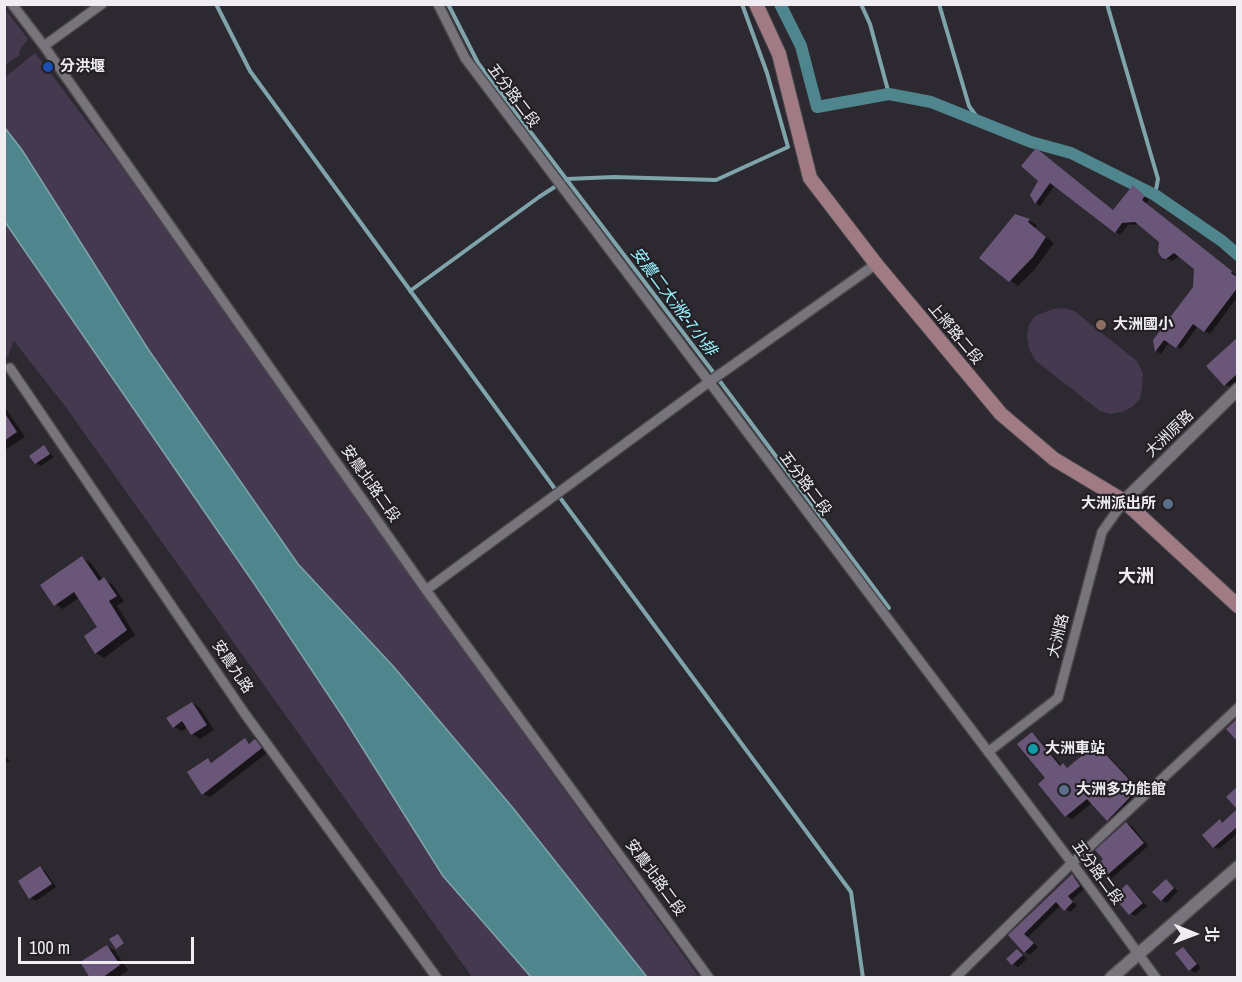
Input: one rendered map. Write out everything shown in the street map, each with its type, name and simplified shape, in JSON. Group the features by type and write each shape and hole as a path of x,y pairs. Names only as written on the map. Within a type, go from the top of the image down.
{"main road":[{"name":"上將路二段","path":"756,4 779,54 810,178 876,264 1001,414 1054,459 1124,501 1238,606"}],"street":[{"name":"安農北路二段","path":"12,4 44,46 426,590 709,978"},
{"path":"44,46 102,4"},
{"name":"五分路二段","path":"438,4 465,58 1072,863 1155,978"},
{"path":"426,590 709,382 876,264"},
{"name":"安農九路","path":"10,368 245,714 437,978"},
{"name":"大洲原路","path":"1124,501 1238,390"},
{"name":"大洲路","path":"988,752 1058,698 1102,532 1124,501"},
{"path":"955,978 1072,863 1238,708"},
{"path":"1111,978 1238,867"}],"shaded area":[{"path":"4,8 28,39 19,51 20,55 5,65"},
{"path":"35,53 118,162 422,593 699,977 647,977 513,808 393,666 298,564 148,349 22,150 5,128 5,77"},
{"path":"4,222 163,450 343,717 531,977 472,977 65,406 14,341 8,356 5,357"},
{"path":"1064,308 1074,311 1137,361 1143,374 1142,388 1140,399 1132,407 1110,414 1100,411 1036,361 1029,349 1027,336 1029,325 1035,316 1053,309"}],"water":[{"path":"5,128 22,150 148,349 298,564 393,666 513,808 647,977 531,977 443,876 343,717 255,585 5,222"}],"building":[{"path":"1036,148 1113,210 1133,185 1145,196 1142,200 1232,271 1231,273 1238,278 1238,287 1204,332 1193,324 1176,348 1164,340 1155,352 1153,340 1193,287 1194,269 1174,253 1166,259 1162,258 1158,252 1159,242 1135,222 1122,223 1115,233 1050,183 1035,204 1030,195 1038,181 1021,166"},
{"path":"1015,214 1030,219 1028,222 1046,237 1033,257 1009,282 979,258"},
{"path":"1238,337 1238,373 1224,386 1206,366"},
{"path":"4,412 17,432 4,441"},
{"path":"44,445 50,454 35,464 29,456"},
{"path":"82,556 99,581 104,577 117,596 109,601 127,630 95,654 84,636 97,627 74,592 54,606 40,585"},
{"path":"192,702 207,725 191,735 182,721 173,728 166,718"},
{"path":"1238,718 1238,742 1226,729"},
{"path":"1032,732 1060,766 1063,763 1067,768 1096,744 1138,789 1107,821 1087,799 1065,817 1038,784 1045,778 1017,744"},
{"path":"245,738 249,744 255,739 262,748 202,795 187,772 208,758 211,763"},
{"path":"1238,786 1238,826 1213,848 1202,835 1220,819 1222,823 1237,809 1226,797"},
{"path":"1126,822 1144,843 1105,877 1095,867 1103,859 1095,850"},
{"path":"40,866 52,884 29,899 18,881"},
{"path":"1072,874 1080,886 1068,896 1073,902 1064,911 1056,902 1024,934 1034,943 1024,953 1008,935"},
{"path":"1166,879 1174,888 1161,901 1152,892"},
{"path":"1127,884 1143,903 1129,915 1113,896"},
{"path":"118,934 124,943 116,949 109,939"},
{"path":"107,945 120,965 102,978 90,978 80,962"},
{"path":"1183,947 1197,964 1189,971 1175,953"},
{"path":"1017,949 1023,955 1012,965 1006,959"}],"waterway":[{"path":"216,4 250,71 555,489"},
{"name":"安農二大洲2-7小排","path":"448,4 478,63 889,608"},
{"path":"410,291 567,179 614,177 716,180 788,147 767,73 742,4"},
{"path":"780,4 801,46 817,107 889,94 931,102 1031,142 1071,153 1155,195 1222,241 1238,255"},
{"path":"861,4 870,24 889,94"},
{"path":"939,4 969,106 982,124"},
{"path":"1107,4 1158,179 1155,195"},
{"path":"561,499 851,892 863,978"}],"place":[{"name":"分洪堰","path":"48,67"},
{"name":"大洲國小","path":"1101,325"},
{"name":"大洲派出所","path":"1168,504"},
{"name":"大洲車站","path":"1033,749"},
{"name":"大洲多功能館","path":"1064,790"}],"district":[{"name":"大洲","path":"1136,577"}]}
